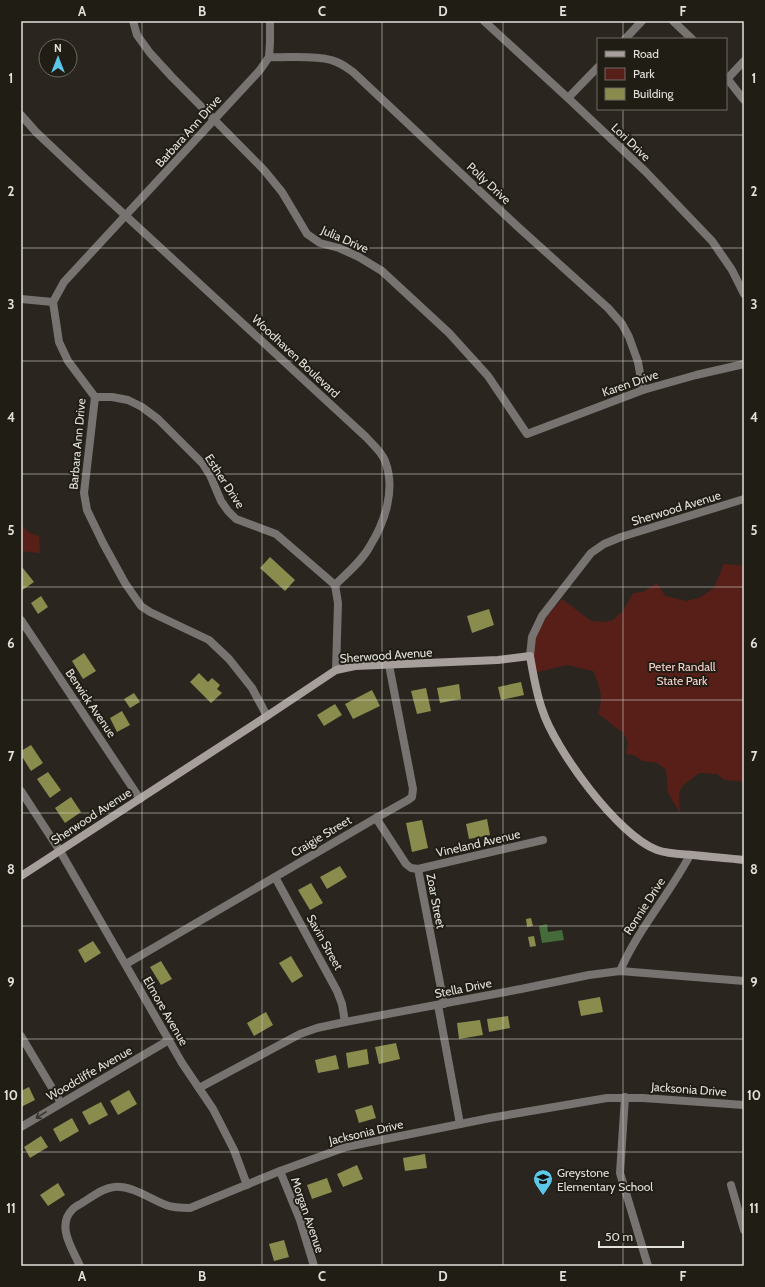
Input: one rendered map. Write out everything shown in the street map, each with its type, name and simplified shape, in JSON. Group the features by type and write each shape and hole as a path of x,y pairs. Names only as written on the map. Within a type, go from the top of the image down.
{"street":[{"name":"Julia Drive","path":"133,21 137,35 150,53 264,170 282,192 306,234 320,243 339,248 359,257 382,271 449,333 488,376 527,434"},
{"path":"269,57 270,21"},
{"name":"Lori Drive","path":"484,21 568,98 644,171 712,241 732,270 744,294"},
{"path":"626,38 642,21"},
{"path":"673,21 691,38"},
{"name":"Barbara Ann Drive","path":"267,716 252,688 229,659 209,640 150,612 141,606 103,543 87,510 84,493 95,397 68,361 59,342 53,302 64,282 127,216 260,70 269,57"},
{"name":"Polly Drive","path":"269,57 317,58 331,60 342,64 353,72 608,308 622,324 629,337 638,362 643,390"},
{"path":"744,61 727,78 744,100"},
{"path":"568,98 597,69"},
{"name":"Woodhaven Boulevard","path":"21,115 42,137 366,437 385,459 389,478 388,505 380,528 370,547 335,584"},
{"path":"21,299 53,302"},
{"name":"Karen Drive","path":"527,434 643,390 696,375 744,364"},
{"name":"Esther Drive","path":"95,397 128,400 142,407 158,419 203,464 210,475 221,501 236,519 276,534 335,584"},
{"name":"Sherwood Avenue","path":"21,876 336,670 355,666 498,660 530,656 532,637 542,616 591,553 604,544 621,537 744,499"},
{"path":"335,584 338,604 336,670"},
{"name":"Berwick Avenue","path":"21,620 140,799"},
{"path":"530,656 542,710 562,750 583,782 634,837 647,846 672,854 744,860"},
{"name":"Craigie Street","path":"126,964 412,797 414,789 389,665"},
{"name":"Elmore Avenue","path":"21,791 60,851 182,1063 213,1109 234,1150 247,1185"},
{"name":"Zoar Street","path":"376,818 406,864 410,868 418,870 460,1124"},
{"name":"Vineland Avenue","path":"418,870 543,840"},
{"name":"Ronnie Drive","path":"620,971 629,951 680,874 690,855"},
{"name":"Savin Street","path":"275,877 337,991 342,1004 345,1022"},
{"name":"Stella Drive","path":"200,1088 300,1034 317,1028 345,1022 589,975 620,971 744,981"},
{"path":"21,1036 61,1103"},
{"name":"Woodcliffe Avenue","path":"21,1126 169,1040"},
{"path":"625,1097 620,1173 648,1266"},
{"name":"Jacksonia Drive","path":"80,1266 65,1232 64,1226 66,1218 72,1210 100,1191 115,1187 131,1189 167,1205 179,1208 190,1208 280,1171 346,1147 460,1124 607,1098 625,1097 744,1105"},
{"name":"Morgan Avenue","path":"280,1171 302,1226 314,1266"},
{"path":"731,1186 744,1230"}],"green space":[{"path":"21,502 22,524 27,530 39,536 40,553 21,551"},
{"name":"Peter Randall State Park","path":"724,564 744,566 744,783 725,780 717,774 699,773 682,786 679,793 680,814 668,792 666,769 657,763 643,761 634,755 626,754 628,742 623,732 598,714 601,697 598,682 593,671 567,665 534,673 532,641 548,615 562,599 591,621 604,622 613,620 623,611 633,593 643,592 657,583 665,596 686,601 699,598 714,588"}],"shaded area":[{"path":"547,924 548,932 562,930 564,940 542,943 539,926"}],"building":[{"path":"270,557 295,580 285,591 260,568"},
{"path":"21,567 34,582 21,591"},
{"path":"41,596 48,607 38,614 31,603"},
{"path":"489,609 494,625 472,633 467,616"},
{"path":"84,653 96,671 83,679 72,661"},
{"path":"199,673 208,682 212,678 220,685 217,689 222,693 211,703 190,682"},
{"path":"521,682 524,695 501,700 498,687"},
{"path":"459,684 461,699 440,703 437,688"},
{"path":"426,688 431,711 417,714 411,691"},
{"path":"372,690 380,706 353,719 345,704"},
{"path":"134,693 140,702 130,708 124,699"},
{"path":"335,704 342,715 324,726 317,715"},
{"path":"122,711 130,725 117,732 110,718"},
{"path":"31,745 43,763 31,771 21,755 21,751"},
{"path":"48,772 61,790 50,798 37,779"},
{"path":"71,797 81,812 65,823 55,808"},
{"path":"487,819 490,835 469,839 466,824"},
{"path":"422,820 428,848 412,852 406,823"},
{"path":"340,866 347,877 327,889 320,877"},
{"path":"311,883 323,903 310,910 298,890"},
{"path":"531,918 533,926 527,927 526,919"},
{"path":"534,936 536,946 530,947 528,937"},
{"path":"93,941 101,953 85,963 78,950"},
{"path":"291,956 303,976 292,983 279,963"},
{"path":"161,961 172,979 161,985 150,967"},
{"path":"600,997 603,1012 581,1016 578,1001"},
{"path":"266,1012 273,1025 254,1036 247,1023"},
{"path":"508,1016 510,1028 489,1032 487,1019"},
{"path":"480,1020 483,1035 459,1039 457,1023"},
{"path":"396,1043 400,1059 379,1064 375,1047"},
{"path":"367,1049 369,1064 348,1068 346,1053"},
{"path":"336,1055 339,1069 318,1073 315,1060"},
{"path":"29,1087 35,1100 21,1107 21,1091"},
{"path":"129,1090 137,1104 118,1115 110,1101"},
{"path":"101,1102 108,1115 89,1125 82,1112"},
{"path":"372,1105 376,1118 359,1123 355,1110"},
{"path":"72,1118 79,1131 60,1142 53,1129"},
{"path":"41,1136 48,1147 30,1158 24,1147"},
{"path":"425,1154 427,1168 405,1171 403,1158"},
{"path":"357,1165 363,1179 343,1187 337,1174"},
{"path":"327,1178 332,1192 312,1199 307,1185"},
{"path":"58,1183 65,1195 48,1206 40,1195"},
{"path":"284,1240 289,1257 274,1261 269,1244"}],"place":[{"name":"Greystone Elementary School","path":"543,1196"}]}
